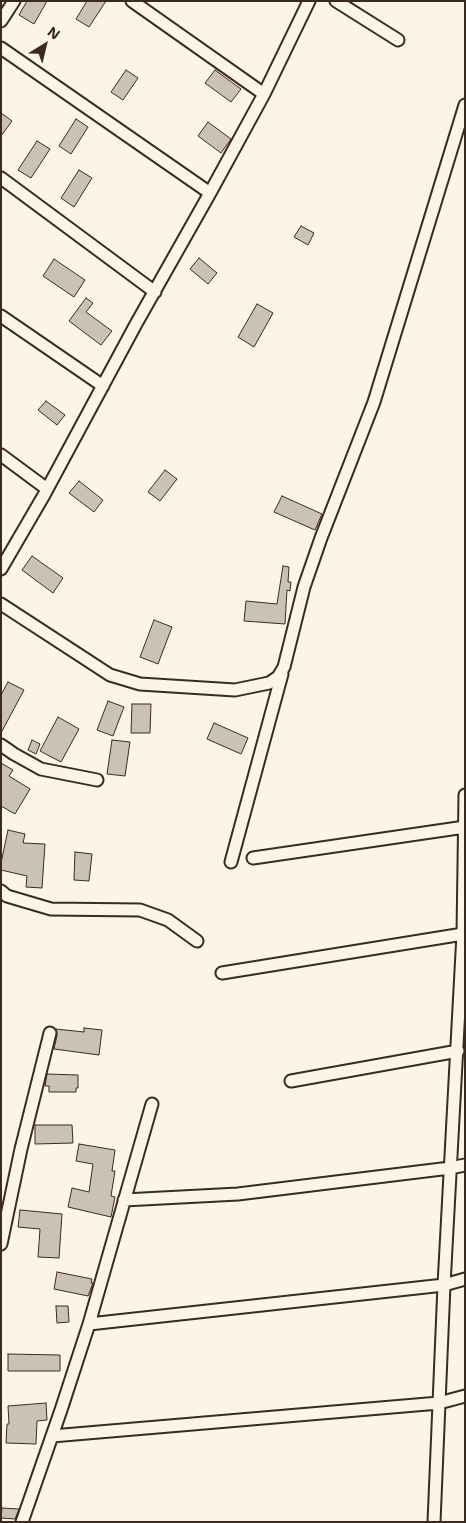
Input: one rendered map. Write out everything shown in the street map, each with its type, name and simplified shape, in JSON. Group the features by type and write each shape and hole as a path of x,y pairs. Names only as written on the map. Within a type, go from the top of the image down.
{"street":[{"path":"1,21 14,1"},
{"path":"132,1 264,94"},
{"path":"1,569 47,490 264,94 309,1"},
{"path":"336,1 398,40"},
{"path":"1,48 210,193"},
{"path":"231,862 304,587 374,402 465,105"},
{"path":"1,178 154,292"},
{"path":"1,316 103,386"},
{"path":"1,455 47,490"},
{"path":"1,604 110,675 140,684 235,690 269,683 282,672"},
{"path":"1,745 41,769 97,780"},
{"path":"434,1522 444,1285 463,934 465,795"},
{"path":"253,858 465,827"},
{"path":"1,891 8,896 51,909 140,910 168,920 197,941"},
{"path":"222,973 463,934"},
{"path":"1,1244 21,1149 50,1032"},
{"path":"291,1081 458,1051"},
{"path":"22,1522 89,1324 152,1104"},
{"path":"124,1200 238,1194 465,1165"},
{"path":"89,1324 444,1285 465,1279"},
{"path":"52,1436 439,1403 465,1396"}],"building":[{"path":"27,1 47,1 34,24 19,15"},
{"path":"87,1 106,1 89,27 76,19"},
{"path":"126,70 138,78 123,100 111,92"},
{"path":"215,70 241,89 231,102 205,83"},
{"path":"1,113 12,121 1,136"},
{"path":"76,119 88,127 71,154 59,146"},
{"path":"208,122 231,139 221,153 198,136"},
{"path":"37,141 50,149 31,178 18,170"},
{"path":"79,170 92,178 74,207 61,198"},
{"path":"301,226 314,233 308,245 294,237"},
{"path":"199,258 217,273 208,284 190,269"},
{"path":"54,259 85,280 74,297 43,276"},
{"path":"86,298 93,303 86,312 112,331 101,345 69,321"},
{"path":"257,304 273,313 254,347 238,337"},
{"path":"46,401 65,415 57,425 38,410"},
{"path":"165,470 177,479 160,501 148,492"},
{"path":"79,481 103,500 94,512 69,493"},
{"path":"282,496 322,514 315,530 274,512"},
{"path":"32,556 63,578 53,593 22,570"},
{"path":"283,566 289,567 288,582 291,582 290,591 287,590 285,624 244,621 246,601 277,604"},
{"path":"154,620 172,627 158,664 140,657"},
{"path":"8,682 24,690 1,733 1,695"},
{"path":"108,701 124,707 113,736 97,730"},
{"path":"132,704 151,704 150,733 131,733"},
{"path":"58,717 79,729 61,762 40,751"},
{"path":"214,723 248,738 241,754 207,739"},
{"path":"32,740 40,744 36,754 28,750"},
{"path":"112,740 130,742 125,776 107,774"},
{"path":"1,763 13,770 9,776 30,789 15,814 1,806"},
{"path":"8,830 25,834 23,843 45,844 42,888 26,887 27,876 1,870"},
{"path":"75,852 92,854 89,881 74,880"},
{"path":"84,1028 102,1030 99,1055 54,1049 57,1035 56,1029 84,1032"},
{"path":"47,1074 78,1075 78,1088 76,1088 76,1092 49,1092 49,1086 45,1086"},
{"path":"35,1125 72,1125 73,1143 35,1144"},
{"path":"79,1144 115,1150 112,1171 115,1171 111,1196 115,1197 111,1217 68,1207 72,1188 89,1192 93,1164 76,1161"},
{"path":"20,1210 62,1214 59,1258 38,1257 40,1229 18,1227"},
{"path":"57,1272 92,1279 91,1283 93,1283 88,1296 54,1289"},
{"path":"56,1306 68,1306 69,1322 57,1323"},
{"path":"8,1354 60,1355 60,1371 8,1371"},
{"path":"46,1403 47,1420 37,1421 36,1444 6,1443 7,1424 9,1424 8,1406"},
{"path":"2,1508 19,1509 15,1519 1,1518"}]}
